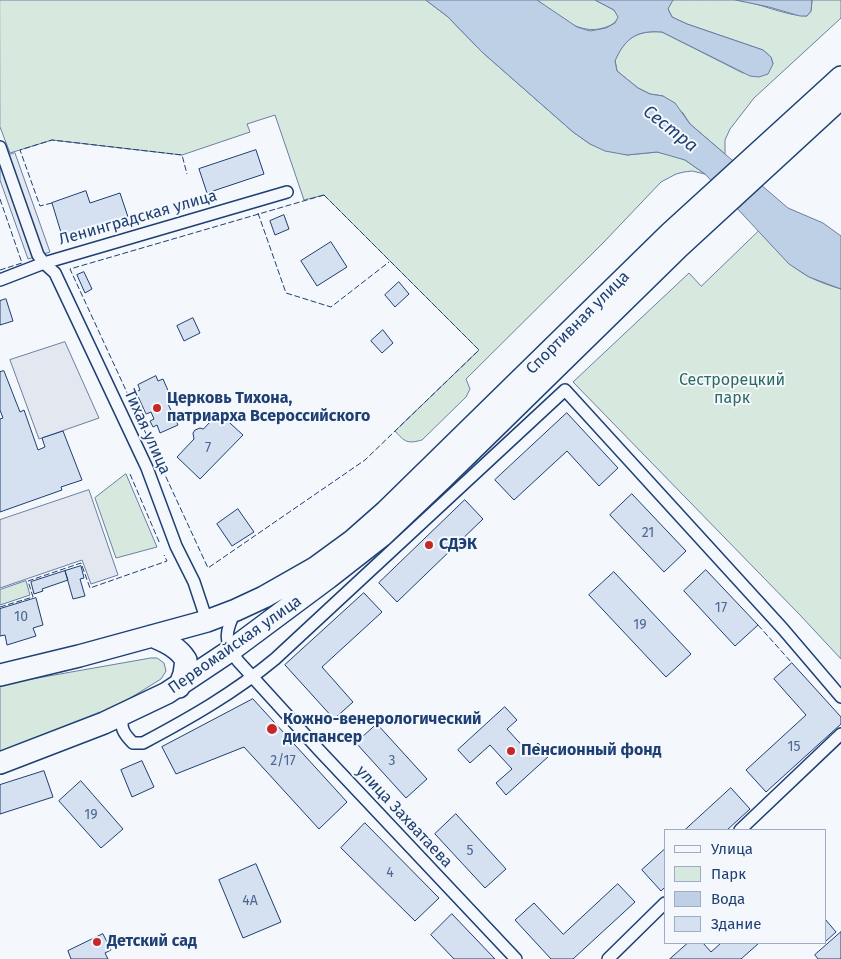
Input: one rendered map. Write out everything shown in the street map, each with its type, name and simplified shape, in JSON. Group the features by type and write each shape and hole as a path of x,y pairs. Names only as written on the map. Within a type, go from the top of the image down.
{"highway":[{"name":"Спортивная улица","path":"322,573 382,535 442,479 674,240 794,130 841,77"},
{"name":"Спортивная улица","path":"794,130 841,98"},
{"name":"Первомайская улица","path":"0,674 80,656 208,621 322,573"},
{"name":"Первомайская улица","path":"0,763 104,724 179,687 230,651 322,573"},
{"path":"152,636 180,651 186,660 184,674 179,687"}],"street":[{"name":"Тихая улица","path":"0,147 38,255 55,273 141,455 176,546 194,582 208,621"},
{"name":"Ленинградская улица","path":"0,280 44,263 287,192"},
{"path":"123,714 121,724 124,734 133,743 144,743 204,710 252,678 275,659 565,390 783,629 841,697"},
{"path":"230,651 227,633 228,626 236,610"},
{"name":"улица Захватаева","path":"230,651 252,678 516,959"},
{"path":"741,829 841,734"},
{"path":"608,959 664,904"}],"green space":[{"path":"0,0 426,0 448,17 482,52 573,132 590,144 627,155 657,152 673,155 685,160 705,174 692,171 684,172 661,182 603,243 466,379 470,389 466,397 422,440 407,441 401,438 395,431 479,350 324,195 304,200 275,115 247,124 250,132 182,155 52,140 10,153 0,127"},
{"path":"537,0 595,0 614,10 619,17 613,24 599,29 582,28 566,21"},
{"path":"673,0 744,1 789,14 807,16 811,11 812,0 841,0 841,18 754,98 730,129 725,140 725,154 690,124 683,113 663,96 650,94 638,88 617,71 615,60 623,46 633,37 646,32 662,32 743,73 773,64 771,57 763,50 672,17 668,9"},
{"name":"Сестрорецкий парк","path":"759,231 795,268 814,279 841,289 841,659 573,382 689,273 701,286"},
{"path":"126,474 157,547 116,558 95,498"},
{"path":"26,581 30,595 0,605 0,590"},
{"path":"157,658 164,663 166,671 161,679 103,715 0,758 0,685"}],"shaded area":[{"path":"15,153 50,252 28,259 0,180 0,158"},
{"path":"65,342 99,418 39,439 10,360"},
{"path":"89,490 118,575 91,584 82,560 0,588 0,520"}],"water":[{"name":"Сестра","path":"426,0 537,0 577,27 590,31 606,28 615,23 618,17 614,10 595,0 673,0 668,9 672,17 763,50 771,57 773,64 768,74 759,77 750,76 662,32 646,32 633,37 623,46 615,61 617,71 638,88 650,94 663,96 675,103 690,124 788,208 823,223 841,236 841,289 809,277 789,264 705,174 685,160 657,152 627,155 605,151 590,144 573,132 482,52 448,17"},
{"path":"736,0 812,0 811,11 807,16 800,16"}],"building":[{"path":"256,150 264,174 207,193 199,169"},
{"path":"86,191 90,203 120,193 128,217 63,239 52,203"},
{"path":"284,215 289,229 275,235 270,221"},
{"path":"331,242 347,267 317,286 301,261"},
{"path":"84,272 92,289 85,293 77,275"},
{"path":"399,282 409,294 395,307 385,295"},
{"path":"6,299 13,321 0,325 0,301"},
{"path":"193,318 200,333 184,341 177,326"},
{"path":"383,330 393,343 382,353 371,341"},
{"path":"4,371 20,412 24,410 38,450 45,447 42,438 63,431 82,480 61,487 62,490 0,512 0,419 3,418 0,410 0,372"},
{"name":"Церковь Тихона, патриарха Всероссийского","path":"156,376 158,381 163,379 173,402 168,404 178,425 160,433 157,425 153,427 150,421 154,419 151,412 146,414 136,392 140,390 138,385"},
{"path":"219,413 243,435 200,479 177,457 194,439 193,433 195,430 203,429"},
{"path":"567,413 618,468 599,486 567,451 514,500 495,480"},
{"path":"632,494 686,551 664,572 610,515"},
{"path":"465,500 483,519 397,602 379,583"},
{"path":"238,509 254,532 232,546 217,524"},
{"path":"81,566 84,578 80,579 85,596 73,599 65,571"},
{"path":"706,570 758,625 735,646 684,591"},
{"path":"65,571 68,580 42,589 43,591 34,594 31,582"},
{"path":"614,572 691,654 666,677 589,595"},
{"path":"364,593 382,612 322,667 353,702 334,719 285,665"},
{"path":"36,598 43,625 33,628 36,636 7,645 5,635 0,636 0,609"},
{"path":"792,663 841,717 841,724 766,792 746,770 806,715 774,679"},
{"path":"253,699 347,802 319,829 244,747 176,774 162,747"},
{"name":"Пенсионный фонд","path":"505,707 517,720 507,729 528,752 538,743 549,756 506,795 496,783 512,769 490,745 470,763 458,750"},
{"path":"377,724 427,779 406,798 356,743"},
{"path":"142,761 154,787 132,797 121,770"},
{"path":"44,771 53,797 0,814 0,785"},
{"path":"81,781 123,829 101,848 59,801"},
{"path":"731,788 750,809 728,829 686,829"},
{"path":"456,814 506,869 485,888 435,834"},
{"path":"365,823 439,898 415,921 341,848"},
{"path":"664,850 664,888 661,891 642,870"},
{"path":"256,864 281,922 243,938 219,880"},
{"path":"618,884 635,902 573,959 551,959 515,920 534,903 563,934"},
{"path":"452,914 495,959 454,959 431,935"},
{"path":"826,920 836,932 826,941"},
{"path":"841,932 841,959 818,959 815,955"},
{"name":"Детский сад","path":"103,934 111,950 105,953 108,959 71,959 68,951"},
{"path":"687,944 704,944 711,952 720,944 758,944 741,959 670,959"}],"fence":[{"path":"52,203 40,206 20,150 52,140 182,155 187,174"},
{"path":"324,195 479,350 365,460 208,568 70,269 324,195"},
{"path":"0,199 22,263 0,270"},
{"path":"258,213 286,293 331,307 389,262"},
{"path":"130,474 160,544"},
{"path":"0,607 33,597 28,581 81,563 90,588 167,561 164,555"},
{"path":"758,625 792,663"}],"place":[{"name":"Церковь Тихона, патриарха Всероссийского","path":"157,408"},
{"name":"СДЭК","path":"429,545"},
{"name":"Кожно-венерологический диспансер","path":"272,729"},
{"name":"Пенсионный фонд","path":"511,751"},
{"name":"Детский сад","path":"97,942"}]}
